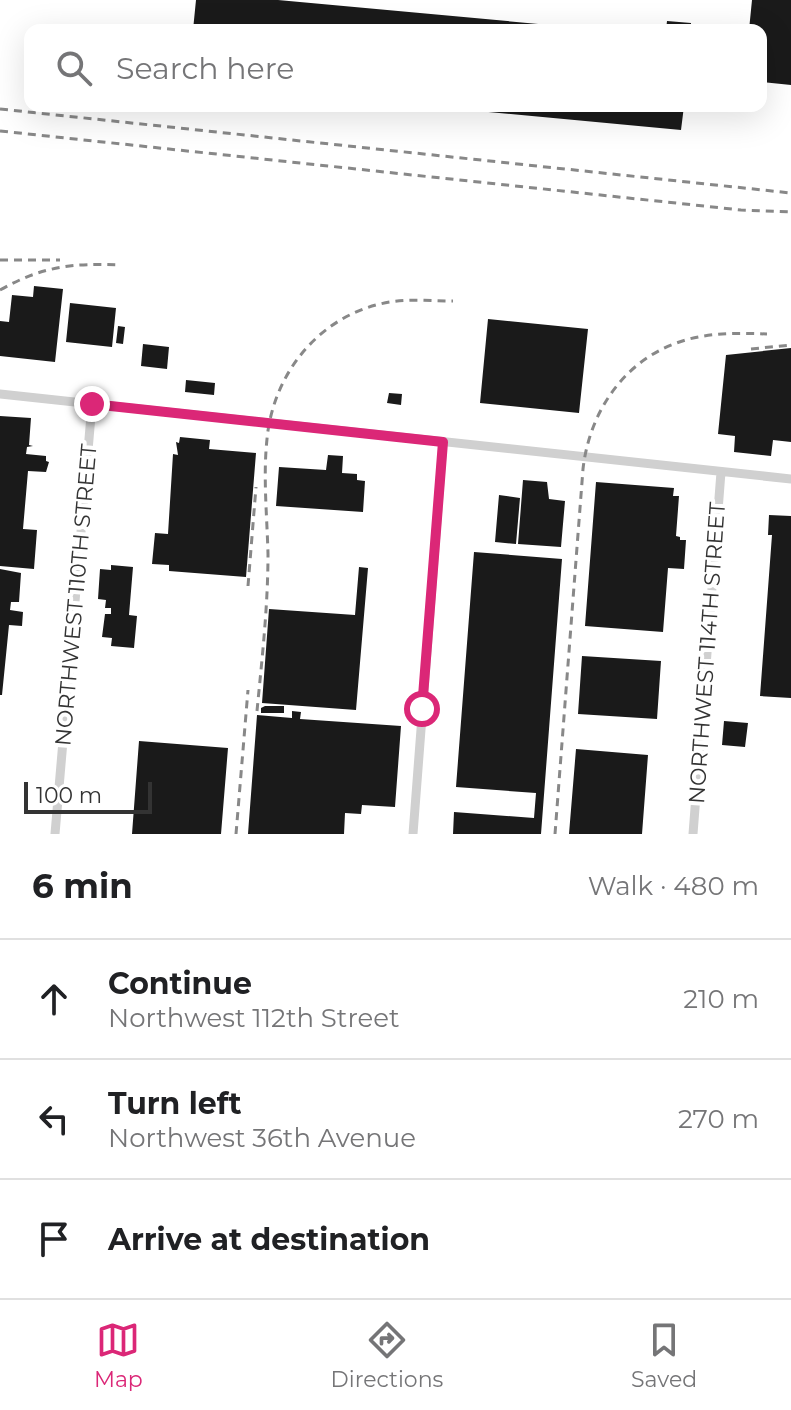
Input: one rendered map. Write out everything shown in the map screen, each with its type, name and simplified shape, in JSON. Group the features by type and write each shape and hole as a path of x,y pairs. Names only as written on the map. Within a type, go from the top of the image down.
{"street":[{"path":"0,394 791,479"},
{"name":"NORTHWEST 110TH STREET","path":"55,834 92,404"},
{"path":"413,834 443,442"},
{"name":"NORTHWEST 114TH STREET","path":"693,834 721,472"}],"building":[{"path":"196,0 278,0 539,24 194,24"},
{"path":"752,0 791,0 791,85 767,83 767,24 750,24"},
{"path":"667,21 691,23 691,24 667,24"},
{"path":"488,112 683,112 681,130"},
{"path":"34,286 63,289 55,362 0,356 0,321 9,322 12,295 33,297"},
{"path":"70,303 116,308 112,347 66,342"},
{"path":"488,319 588,329 579,413 480,403"},
{"path":"118,326 125,327 123,344 116,343"},
{"path":"143,344 169,347 167,369 141,366"},
{"path":"791,348 791,442 773,440 771,456 734,452 735,436 718,434 726,355"},
{"path":"186,380 215,383 214,395 185,392"},
{"path":"389,393 402,394 401,405 387,403"},
{"path":"0,416 31,418 29,445 33,446 27,447 26,454 46,456 49,462 46,472 28,471 23,529 37,530 34,569 0,566"},
{"path":"180,437 210,440 209,449 256,453 246,577 169,571 169,565 152,564 155,533 168,534 173,454 178,455 176,442 179,443"},
{"path":"328,455 343,456 342,473 357,474 357,480 365,481 363,512 276,506 279,467 326,470"},
{"path":"523,480 547,482 549,499 565,501 561,547 518,544"},
{"path":"596,482 674,488 673,496 679,496 676,536 686,540 684,569 668,568 663,632 585,626"},
{"path":"499,495 520,498 516,544 495,542"},
{"path":"769,515 791,516 791,698 760,696 772,535 768,535"},
{"path":"474,552 562,559 541,834 453,834 454,812 534,818 536,793 456,787"},
{"path":"111,565 133,567 129,615 137,616 134,648 111,646 112,638 102,637 105,614 111,614 111,608 105,608 106,600 98,599 100,569 111,570"},
{"path":"359,567 368,568 356,710 262,703 269,609 355,615"},
{"path":"0,569 21,573 19,602 11,602 10,610 23,612 22,626 9,625 2,695 0,695"},
{"path":"582,656 661,661 657,719 578,714"},
{"path":"284,706 284,713 261,713 261,708"},
{"path":"292,711 301,712 300,719 401,726 395,807 362,805 361,814 345,813 344,834 248,834 257,715 292,718"},
{"path":"724,721 748,723 745,747 722,745"},
{"path":"139,741 228,748 221,834 132,834"},
{"path":"576,749 648,755 642,834 569,834"}],"railway":[{"path":"0,109 24,112"},
{"path":"28,112 791,193"},
{"path":"0,131 741,210 791,212"},
{"path":"0,260 60,260"},
{"path":"0,290 30,276 58,268 121,265"},
{"path":"257,711 268,574 266,453 271,415 278,393 302,353 318,336 357,311 398,301 453,301"},
{"path":"555,834 583,469 586,449 600,411 623,378 638,364 674,344 708,335 767,334"},
{"path":"751,349 791,345"},
{"path":"248,586 256,487"},
{"path":"236,834 248,690"}],"route":[{"path":"92,404 443,442 422,709"}]}
